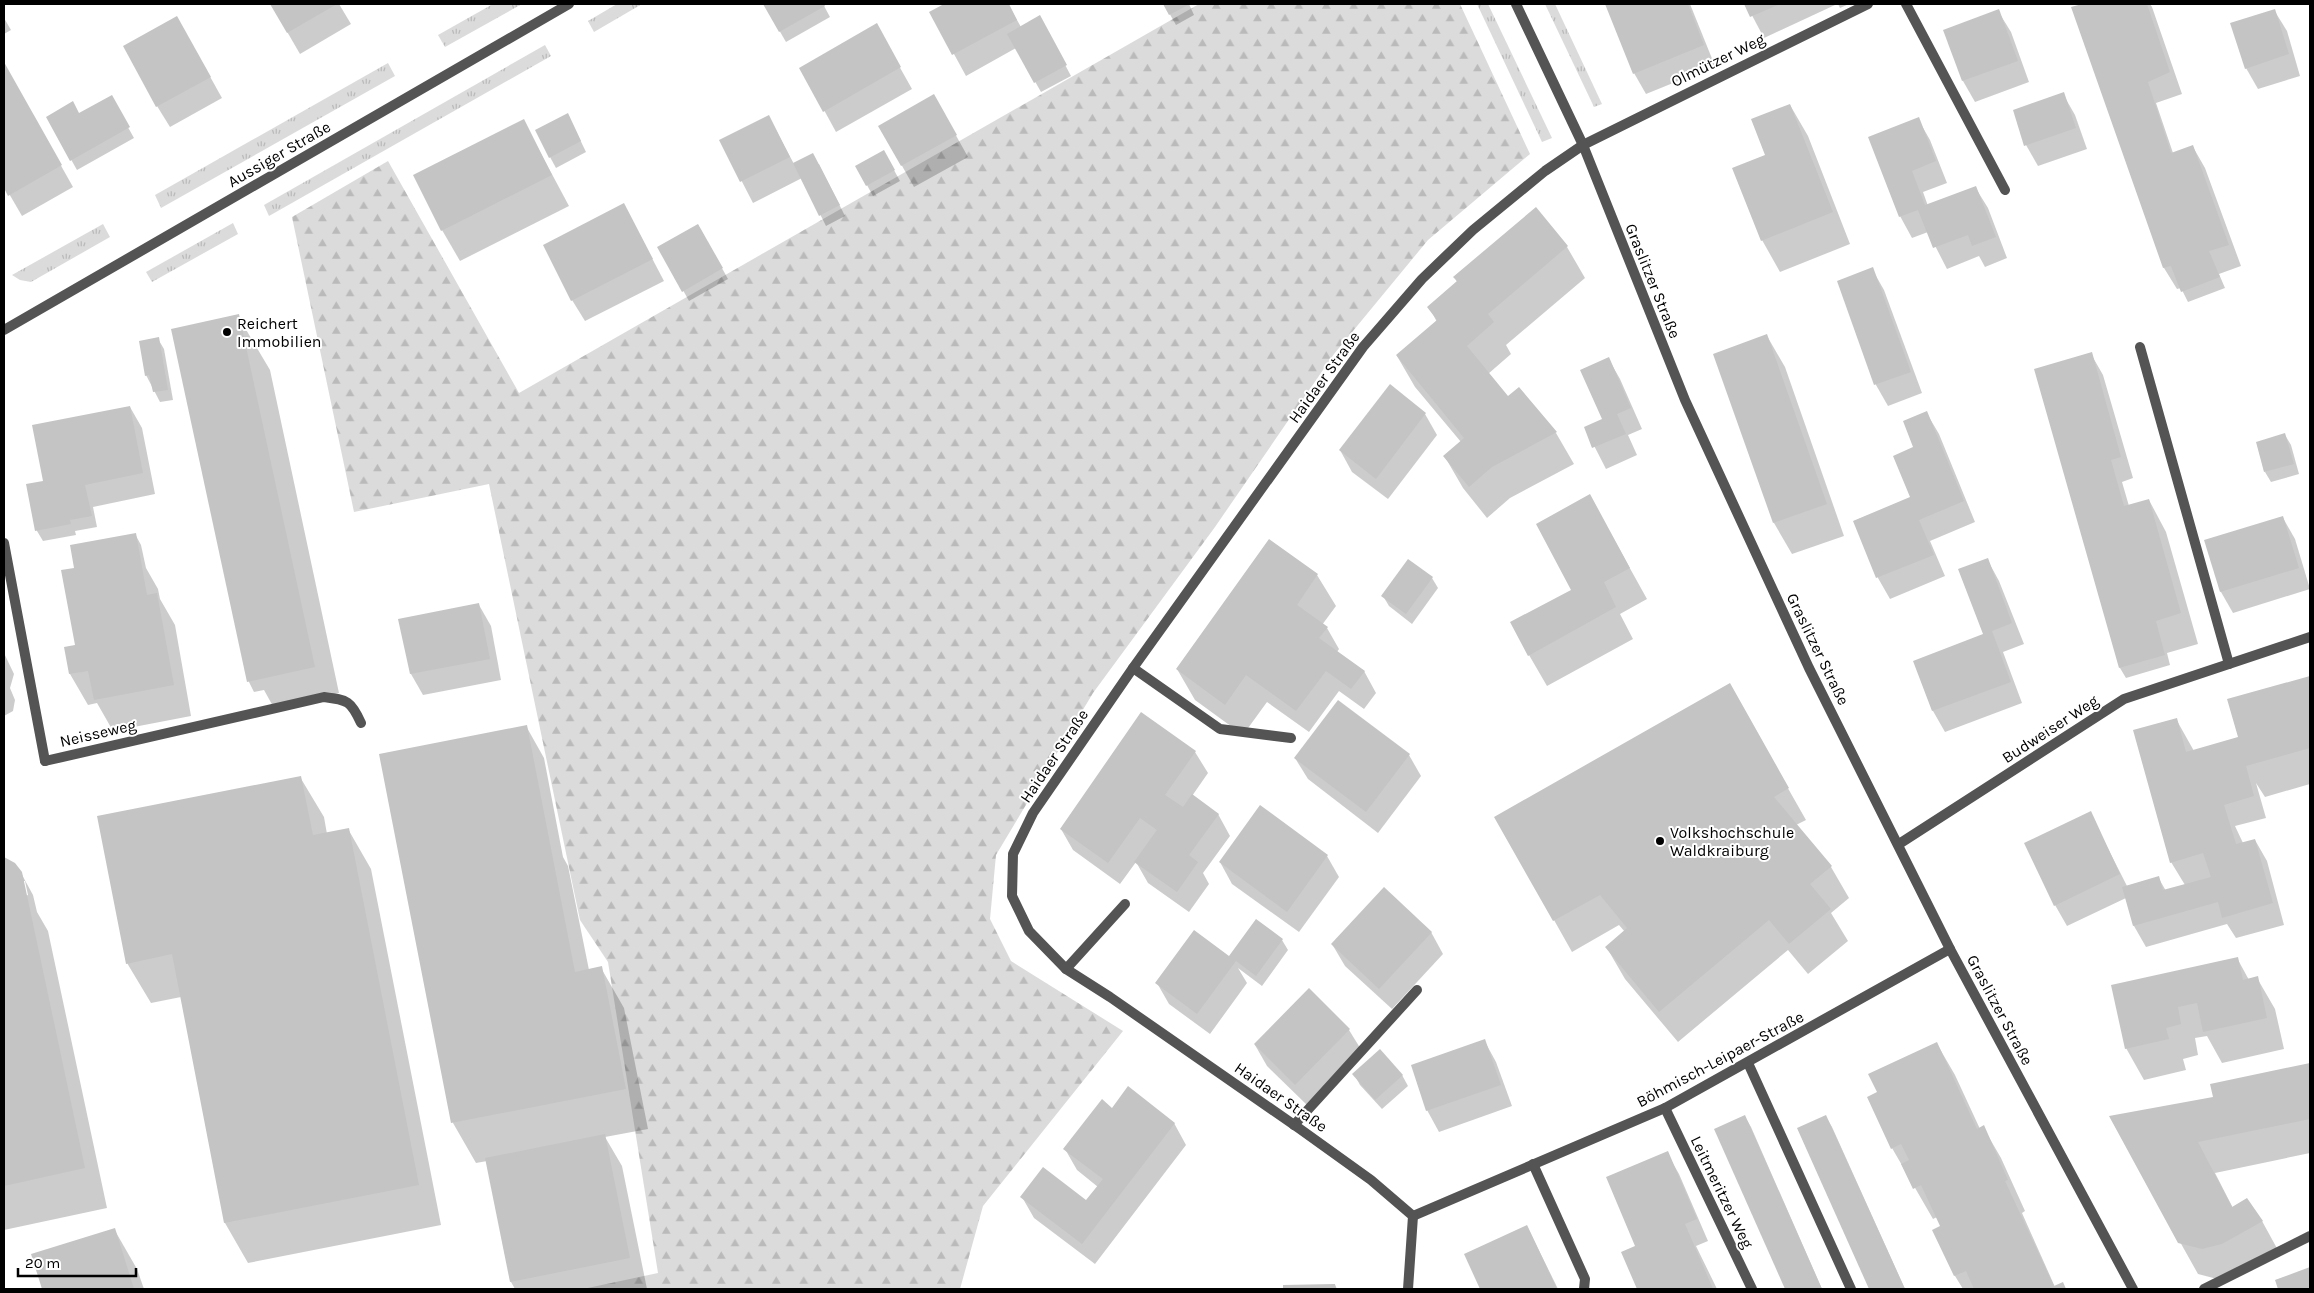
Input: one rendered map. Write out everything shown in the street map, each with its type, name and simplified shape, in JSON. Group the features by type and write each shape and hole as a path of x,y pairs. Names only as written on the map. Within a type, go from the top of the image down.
{"street":[{"name":"Aussiger Straße","path":"4,330 569,4"},
{"name":"Graslitzer Straße","path":"1516,4 1583,145 1685,400 1809,668 1899,844 1950,949 2133,1289"},
{"name":"Olmützer Weg","path":"1583,145 1868,4"},
{"path":"1906,4 2005,190"},
{"name":"Haidaer Straße","path":"1413,1216 1371,1180 1294,1125 1110,997 1066,969 1029,931 1012,896 1014,854 1033,813 1133,668 1362,347 1422,278 1472,230 1545,171 1583,145"},
{"path":"2140,347 2229,664"},
{"name":"Neisseweg","path":"4,543 45,761 324,698 344,700 349,703 353,706 361,723"},
{"name":"Budweiser Weg","path":"1899,844 2124,699 2310,637"},
{"path":"1133,668 1220,729 1291,738"},
{"path":"1066,969 1125,904"},
{"name":"Böhmisch-Leipaer-Straße","path":"1413,1216 1665,1108 1950,949"},
{"path":"1294,1125 1416,990"},
{"path":"1748,1063 1851,1289"},
{"name":"Leitmeritzer Weg","path":"1665,1108 1752,1289"},
{"path":"1533,1164 1585,1279 1584,1289"},
{"path":"1408,1289 1413,1216"},
{"path":"2204,1289 2310,1236"}],"green space":[{"path":"493,4 522,4 445,47 438,35"},
{"path":"617,4 642,4 594,32 588,21"},
{"path":"1199,4 1460,4 1530,154 1428,240 1334,354 1215,527 1093,693 996,855 990,919 1011,961 1123,1031 983,1206 960,1289 583,1289 658,1273 608,962 580,920 489,484 354,512 292,217 388,161 519,393"},
{"path":"1477,4 1488,4 1552,138 1542,142"},
{"path":"1545,4 1555,4 1602,104 1594,107"},
{"path":"545,45 551,56 269,216 264,205"},
{"path":"388,63 395,76 161,208 155,195"},
{"path":"233,223 238,234 152,282 146,272"},
{"path":"103,224 110,237 31,282 20,280 12,275"}],"building":[{"path":"270,4 337,4 287,33"},
{"path":"763,4 824,4 825,6 779,32"},
{"path":"944,4 1009,4 1017,20 952,55 929,12"},
{"path":"1163,4 1190,4 1169,15"},
{"path":"1605,4 1688,4 1704,45 1633,74"},
{"path":"1744,4 1780,4 1750,17"},
{"path":"2082,4 2147,4 2170,72 2148,82 2171,153 2193,145 2229,245 2209,251 2220,277 2181,292 2171,266 2163,268 2071,7"},
{"path":"1999,9 2018,61 1962,81 1943,30"},
{"path":"2275,9 2289,54 2245,69 2230,23"},
{"path":"1040,15 1067,65 1034,83 1007,34"},
{"path":"177,16 211,77 156,107 123,46"},
{"path":"877,23 901,67 823,112 799,68"},
{"path":"4,62 62,165 8,196 4,188"},
{"path":"2064,92 2076,128 2024,146 2013,110"},
{"path":"934,94 957,135 901,166 878,126"},
{"path":"112,95 130,127 70,161 46,117 73,101 79,113"},
{"path":"1790,104 1833,212 1761,241 1732,168 1765,155 1751,119"},
{"path":"568,113 581,141 549,158 535,130"},
{"path":"769,115 790,157 740,182 719,140"},
{"path":"1919,117 1936,161 1912,171 1925,205 1976,186 1996,237 1972,246 1968,235 1933,248 1918,210 1899,217 1868,137"},
{"path":"524,119 552,175 441,231 413,175"},
{"path":"884,150 895,170 866,186 855,166"},
{"path":"813,153 840,205 819,216 793,163"},
{"path":"624,203 653,259 571,301 543,245"},
{"path":"1536,207 1568,246 1488,314 1494,322 1467,346 1508,396 1519,387 1557,432 1492,467 1469,487 1443,456 1464,438 1396,355 1437,320 1427,307 1457,281 1453,277"},
{"path":"698,224 723,268 682,292 657,247"},
{"path":"1873,267 1911,372 1874,385 1837,281"},
{"path":"239,314 315,667 247,682 171,329"},
{"path":"1767,334 1827,504 1773,523 1713,354"},
{"path":"159,337 168,390 153,392 149,375 145,376 139,341"},
{"path":"2092,352 2121,457 2111,460 2124,506 2149,499 2181,613 2156,621 2165,655 2119,668 2034,369"},
{"path":"1609,357 1631,408 1617,414 1626,434 1592,448 1584,427 1602,419 1580,370"},
{"path":"1390,384 1426,413 1376,479 1339,450"},
{"path":"130,406 143,473 85,485 92,516 70,520 71,524 35,531 26,484 43,481 32,425"},
{"path":"1927,411 1964,501 1919,520 1934,555 1876,578 1853,521 1910,497 1893,456 1913,447 1903,421"},
{"path":"2285,433 2294,464 2264,472 2256,442"},
{"path":"1590,494 1630,568 1604,582 1616,607 1528,656 1510,622 1571,590 1536,524"},
{"path":"2283,516 2299,568 2220,592 2204,540"},
{"path":"136,533 147,595 157,593 174,685 94,700 88,671 69,674 64,647 75,645 61,570 74,568 70,545"},
{"path":"1269,539 1318,574 1297,605 1328,627 1319,638 1365,671 1351,689 1326,671 1296,711 1246,675 1225,705 1176,669"},
{"path":"1988,558 2012,623 1992,631 2011,682 1932,711 1913,661 1983,634 1958,569"},
{"path":"1408,559 1433,577 1406,614 1381,596"},
{"path":"479,603 490,659 410,674 398,619"},
{"path":"2310,676 2310,748 2246,766 2254,796 2224,805 2236,844 2255,839 2273,903 2222,918 2218,902 2133,926 2122,887 2159,876 2163,890 2211,877 2203,853 2170,863 2133,730 2177,718 2186,752 2238,737 2227,699"},
{"name":"Volkshochschule Waldkraiburg","path":"1730,683 1789,788 1774,797 1832,866 1810,884 1831,909 1789,944 1769,920 1659,1012 1605,947 1627,928 1600,895 1553,921 1494,817"},
{"path":"1338,700 1410,754 1366,812 1294,758"},
{"path":"1141,712 1196,751 1165,795 1183,807 1192,794 1219,814 1189,855 1198,862 1177,892 1134,862 1157,830 1140,818 1108,863 1060,829"},
{"path":"527,725 575,972 602,966 626,1089 451,1123 379,754"},
{"path":"301,776 313,835 349,828 419,1185 224,1223 172,954 126,964 97,816"},
{"path":"1260,805 1328,855 1287,912 1219,862"},
{"path":"2091,811 2120,874 2054,906 2024,843"},
{"path":"4,857 15,863 22,872 85,1168 4,1186"},
{"path":"1384,887 1432,932 1379,989 1331,944"},
{"path":"1256,919 1283,939 1256,976 1236,961 1197,1014 1155,983 1194,930 1229,956"},
{"path":"2238,957 2243,980 2258,976 2267,1018 2203,1032 2197,1003 2178,1007 2181,1024 2166,1028 2169,1039 2125,1049 2111,985"},
{"path":"1309,988 1350,1029 1295,1085 1254,1044"},
{"path":"1485,1039 1501,1085 1426,1111 1411,1065"},
{"path":"1937,1042 1977,1129 1984,1125 2008,1180 2005,1181 2054,1286 2063,1282 2066,1289 1974,1289 1966,1271 1954,1276 1932,1230 1940,1226 1921,1185 1913,1189 1901,1164 1909,1160 1901,1144 1891,1149 1867,1097 1877,1092 1868,1074"},
{"path":"1380,1049 1403,1075 1375,1100 1352,1074"},
{"path":"2310,1063 2310,1119 2198,1142 2232,1207 2247,1198 2263,1221 2222,1244 2202,1249 2178,1243 2109,1116 2213,1097 2210,1084"},
{"path":"1128,1086 1175,1123 1082,1244 1020,1197 1043,1167 1086,1200 1103,1179 1063,1149 1102,1099 1112,1108"},
{"path":"1745,1115 1822,1289 1785,1289 1714,1129"},
{"path":"1826,1115 1905,1289 1869,1289 1797,1128"},
{"path":"605,1134 630,1258 510,1282 485,1158"},
{"path":"1668,1151 1697,1219 1685,1224 1713,1289 1637,1289 1621,1252 1635,1246 1606,1177"},
{"path":"1527,1225 1557,1289 1480,1289 1464,1254"},
{"path":"115,1228 134,1289 42,1289 31,1254"},
{"path":"2310,1267 2310,1289 2278,1289 2275,1280"},
{"path":"1335,1284 1336,1289 1283,1289 1283,1285"}],"place":[{"name":"Reichert Immobilien","path":"227,332"},
{"name":"Volkshochschule Waldkraiburg","path":"1660,841"}]}
